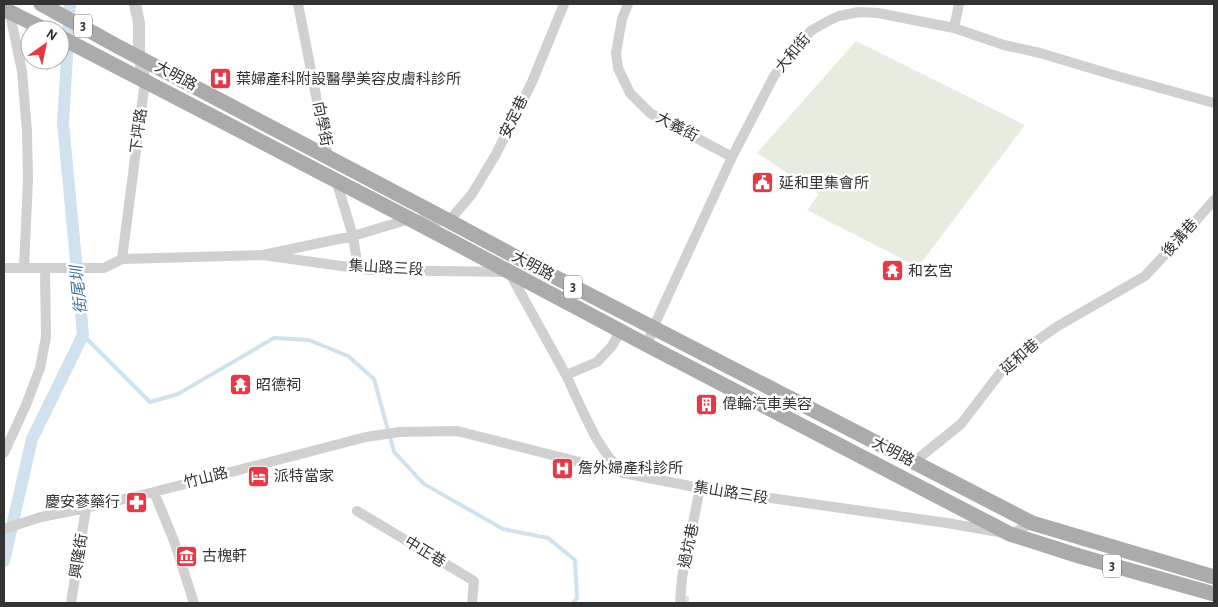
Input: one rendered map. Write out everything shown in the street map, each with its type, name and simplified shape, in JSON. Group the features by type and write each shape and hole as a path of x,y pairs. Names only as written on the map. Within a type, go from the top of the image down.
{"main road":[{"name":"大明路","path":"45,6 518,258 1032,523"},
{"path":"7,8 28,20"},
{"name":"大明路","path":"70,42 1010,534"},
{"name":"3","path":"1032,523 1214,577"},
{"name":"集山路三段","path":"1010,534 1079,556 1214,594"}],"street":[{"name":"向學街","path":"298,4 328,157"},
{"name":"安定巷","path":"449,221 472,194 496,154 532,82 564,4"},
{"name":"大義街","path":"628,4 622,19 616,53 618,68 630,93 650,114 732,157"},
{"path":"954,28 959,4"},
{"name":"下坪路","path":"122,259 145,81 139,57 138,5"},
{"path":"7,8 22,71 27,132 28,180 24,268"},
{"name":"大和街","path":"647,345 652,328 732,157 774,76 804,37 821,24 839,16 858,12 878,13 954,28 1004,45 1040,53 1214,103"},
{"path":"336,180 352,236 358,268"},
{"name":"後溝巷","path":"1145,276 1214,200"},
{"name":"集山路三段","path":"263,255 352,236 410,219 449,221"},
{"name":"集山路三段","path":"45,269 104,268 122,259 263,255 370,270 509,272"},
{"path":"518,258 509,272 566,375 596,438 623,473"},
{"path":"4,268 45,269 46,337 40,368 26,405 5,446"},
{"name":"延和巷","path":"914,462 961,424 1004,368 1032,344 1058,326 1145,276"},
{"path":"566,375 597,362 612,346 621,330"},
{"name":"集山路三段","path":"400,432 457,431 623,473 700,488 1010,534"},
{"name":"竹山路","path":"4,529 41,517 154,492 370,437 400,432"},
{"name":"過坑巷","path":"680,603 682,578 700,488"},
{"path":"154,492 174,541 194,603"},
{"name":"興隆街","path":"71,603 86,508"},
{"name":"中正巷","path":"357,511 474,581 472,603"},
{"path":"1010,534 1032,523"}],"shaded area":[{"path":"856,41 1025,125 918,267 807,210 819,194 757,153"}],"waterway":[{"name":"街尾圳","path":"4,561 32,439 83,335 63,123 70,4"},
{"path":"83,335 150,402 178,394 274,338 309,340 348,356 374,379 394,452 424,484 503,529 548,538 575,560 577,598 573,603"},
{"path":"687,598 687,603"}],"place":[{"name":"葉婦產科附設醫學美容皮膚科診所","path":"220,79"},
{"name":"延和里集會所","path":"763,183"},
{"name":"和玄宮","path":"892,271"},
{"name":"昭德祠","path":"240,385"},
{"name":"偉輪汽車美容","path":"706,404"},
{"name":"詹外婦產科診所","path":"562,468"},
{"name":"派特當家","path":"258,476"},
{"name":"慶安蔘藥行","path":"136,502"},
{"name":"古槐軒","path":"186,556"}]}
